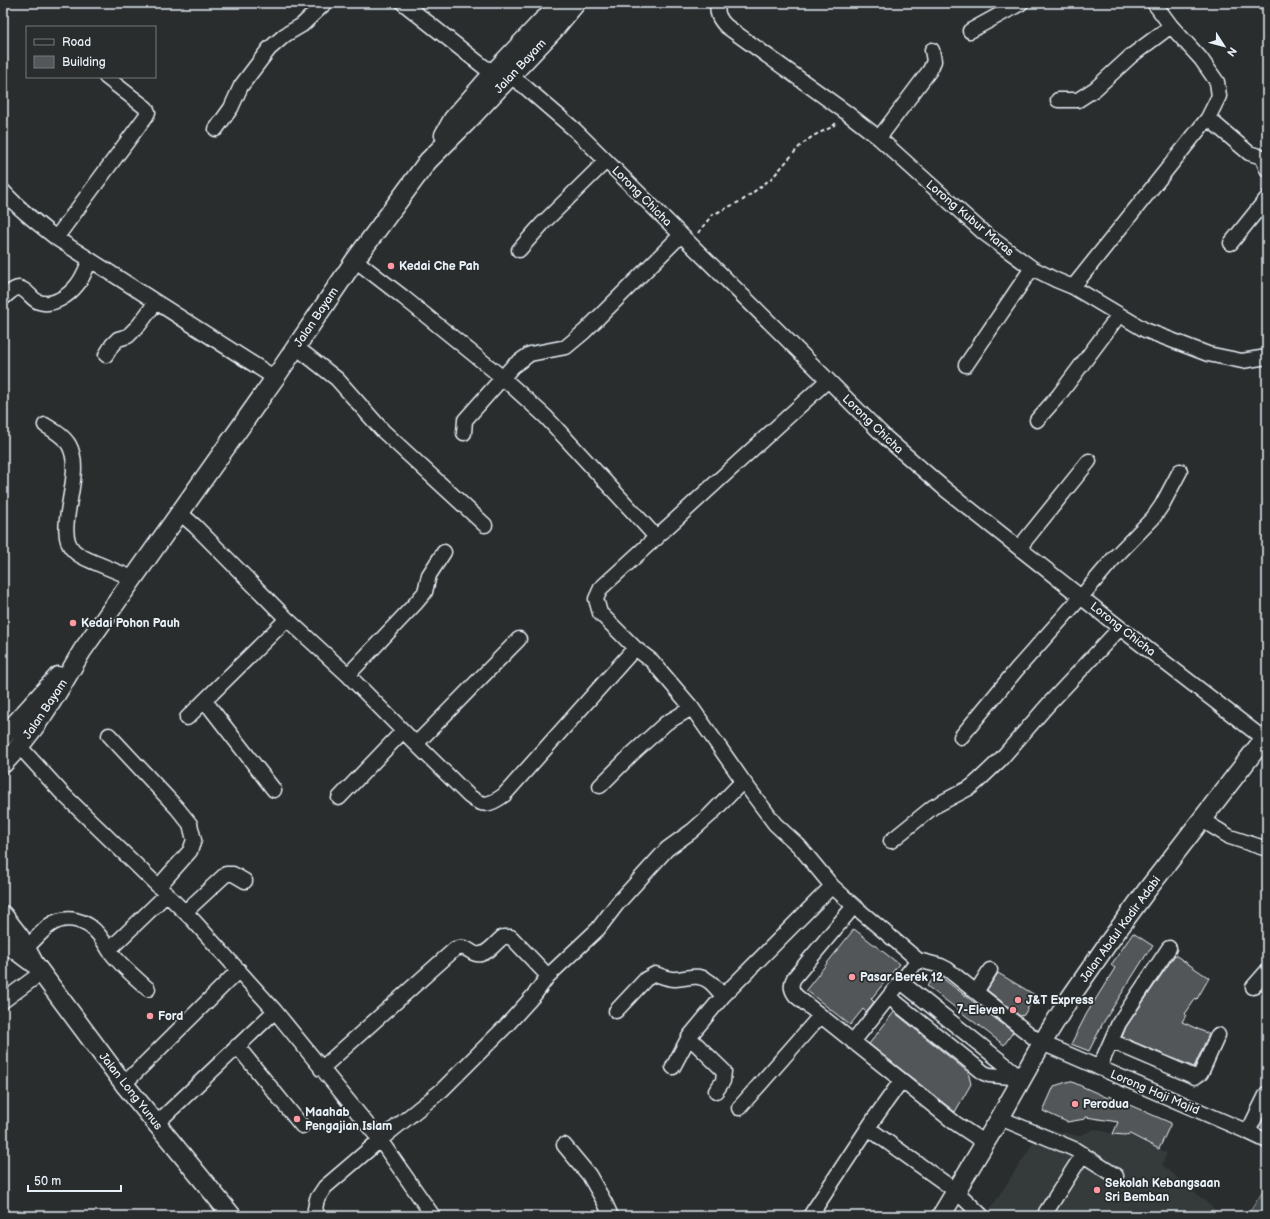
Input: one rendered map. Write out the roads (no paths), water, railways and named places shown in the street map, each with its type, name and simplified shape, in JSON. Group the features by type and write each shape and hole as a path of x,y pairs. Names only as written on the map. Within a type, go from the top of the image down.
{"main road":[{"path":"502,74 543,20 566,3"},
{"name":"Jalan Bayam","path":"3,764 20,747 40,720 82,651 275,378 355,260 428,161 453,119 502,74 553,31 576,3"},
{"name":"Jalan Bayam","path":"5,732 82,651"},
{"name":"Jalan Abdul Kadir Adabi","path":"941,1216 1070,998 1147,890 1266,737"},
{"name":"Jalan Long Yunus","path":"3,915 20,937 34,962 124,1084 232,1216"},
{"name":"Jalan Long Yunus","path":"3,937 10,946 34,962"}],"street":[{"path":"216,129 231,108 241,86 269,49 285,35 302,25 325,3"},
{"name":"Lorong Chicha","path":"404,3 484,67 517,80 575,130 885,438 946,490 1120,628 1266,737"},
{"name":"Lorong Kubur Maras","path":"718,3 717,12 720,20 726,26 847,112 879,138 984,233 1032,268 1074,287 1145,330 1208,354 1242,361 1267,357"},
{"path":"970,31 1021,3"},
{"path":"1074,287 1208,118 1219,96 1217,82 1201,59 1171,26 1154,3"},
{"path":"1264,3 1267,6"},
{"path":"1058,100 1078,100 1095,89 1131,56 1171,26"},
{"path":"879,138 930,70 934,61 932,50"},
{"path":"56,238 148,112 146,108 107,78"},
{"path":"1208,118 1249,153 1265,159"},
{"path":"519,250 543,223 606,161"},
{"path":"3,191 20,208 56,238 275,378"},
{"path":"1231,243 1267,198"},
{"path":"464,433 465,420 514,366 530,354 566,347 685,239"},
{"path":"3,298 16,288 19,288 38,302 48,304 58,301 78,285 90,260"},
{"path":"355,260 503,378 546,417 657,538"},
{"path":"966,365 1032,268"},
{"path":"106,355 118,339 128,336 139,325 156,302"},
{"path":"1038,420 1059,395 1119,315"},
{"path":"296,347 338,380 383,431 485,525"},
{"path":"828,380 601,588 596,599 600,613 635,648 652,661 692,708 774,824 799,846 832,886 918,960 853,1042"},
{"path":"45,425 58,433 69,444 74,457 74,475 65,531 68,543 74,552 84,558 133,578"},
{"path":"1020,548 1090,461"},
{"path":"961,737 1017,669 1115,557 1153,518 1180,472"},
{"path":"180,513 195,526 287,619 348,675 468,796 477,803 487,804 496,801 504,795 635,648"},
{"path":"348,675 425,592 429,575 444,552"},
{"path":"187,718 287,619"},
{"path":"891,842 932,807 980,780 1120,628"},
{"path":"416,744 519,639"},
{"path":"205,701 274,790"},
{"path":"600,786 666,723 692,708"},
{"path":"339,798 403,731"},
{"path":"109,735 190,824 194,840 190,851 163,890 109,950"},
{"path":"20,747 61,792 163,890 239,970 275,1011 380,1140 433,1216"},
{"path":"318,1216 315,1209 317,1199 325,1187 442,1090 506,1026 535,994 548,976 598,929 617,904 667,849 692,831 710,815 743,781"},
{"path":"1202,820 1230,837 1267,849"},
{"path":"185,912 226,874 233,874 245,881"},
{"path":"672,1067 689,1037 723,996 832,886"},
{"path":"854,906 794,978 791,988 793,992 820,1016 901,1081 955,1123 985,1142"},
{"path":"3,1001 34,962 51,925 62,920 76,919 86,924 98,934 123,966 148,989"},
{"path":"321,1068 455,949 461,947 468,949 474,954 480,955 487,952 504,937 511,937 548,976"},
{"path":"1099,1068 1122,1018 1170,948"},
{"name":"Lorong Haji Majid","path":"918,960 947,969 1042,1043 1267,1141"},
{"path":"124,1084 239,970"},
{"path":"976,992 990,970"},
{"path":"1252,987 1267,971"},
{"path":"616,1011 646,979 655,974 664,978 676,979 688,976 697,977 710,982 723,996"},
{"path":"901,982 1022,1078"},
{"path":"889,997 984,1073 989,1075 1022,1078"},
{"path":"157,1123 275,1011"},
{"path":"739,1108 820,1016"},
{"path":"1111,1041 1195,1077 1201,1073 1218,1035"},
{"path":"689,1037 724,1071 723,1081 716,1091"},
{"path":"237,1046 302,1126"},
{"path":"810,1216 901,1081"},
{"path":"1248,1132 1267,1093"},
{"path":"1000,1118 1074,1149 1116,1176"},
{"path":"868,1128 956,1191 982,1216"},
{"path":"564,1145 590,1175 611,1216"},
{"path":"1045,1216 1046,1212 1083,1154"}],"place":[{"name":"Kedai Che Pah","path":"391,266"},
{"name":"Kedai Pohon Pauh","path":"73,623"},
{"name":"Pasar Berek 12","path":"852,977"},
{"name":"J&T Express","path":"1018,1000"},
{"name":"7-Eleven","path":"1013,1010"},
{"name":"Ford","path":"150,1016"},
{"name":"Perodua","path":"1075,1104"},
{"name":"Maahab Pengajian Islam","path":"297,1119"},
{"name":"Sekolah Kebangsaan Sri Bemban","path":"1097,1190"}]}
